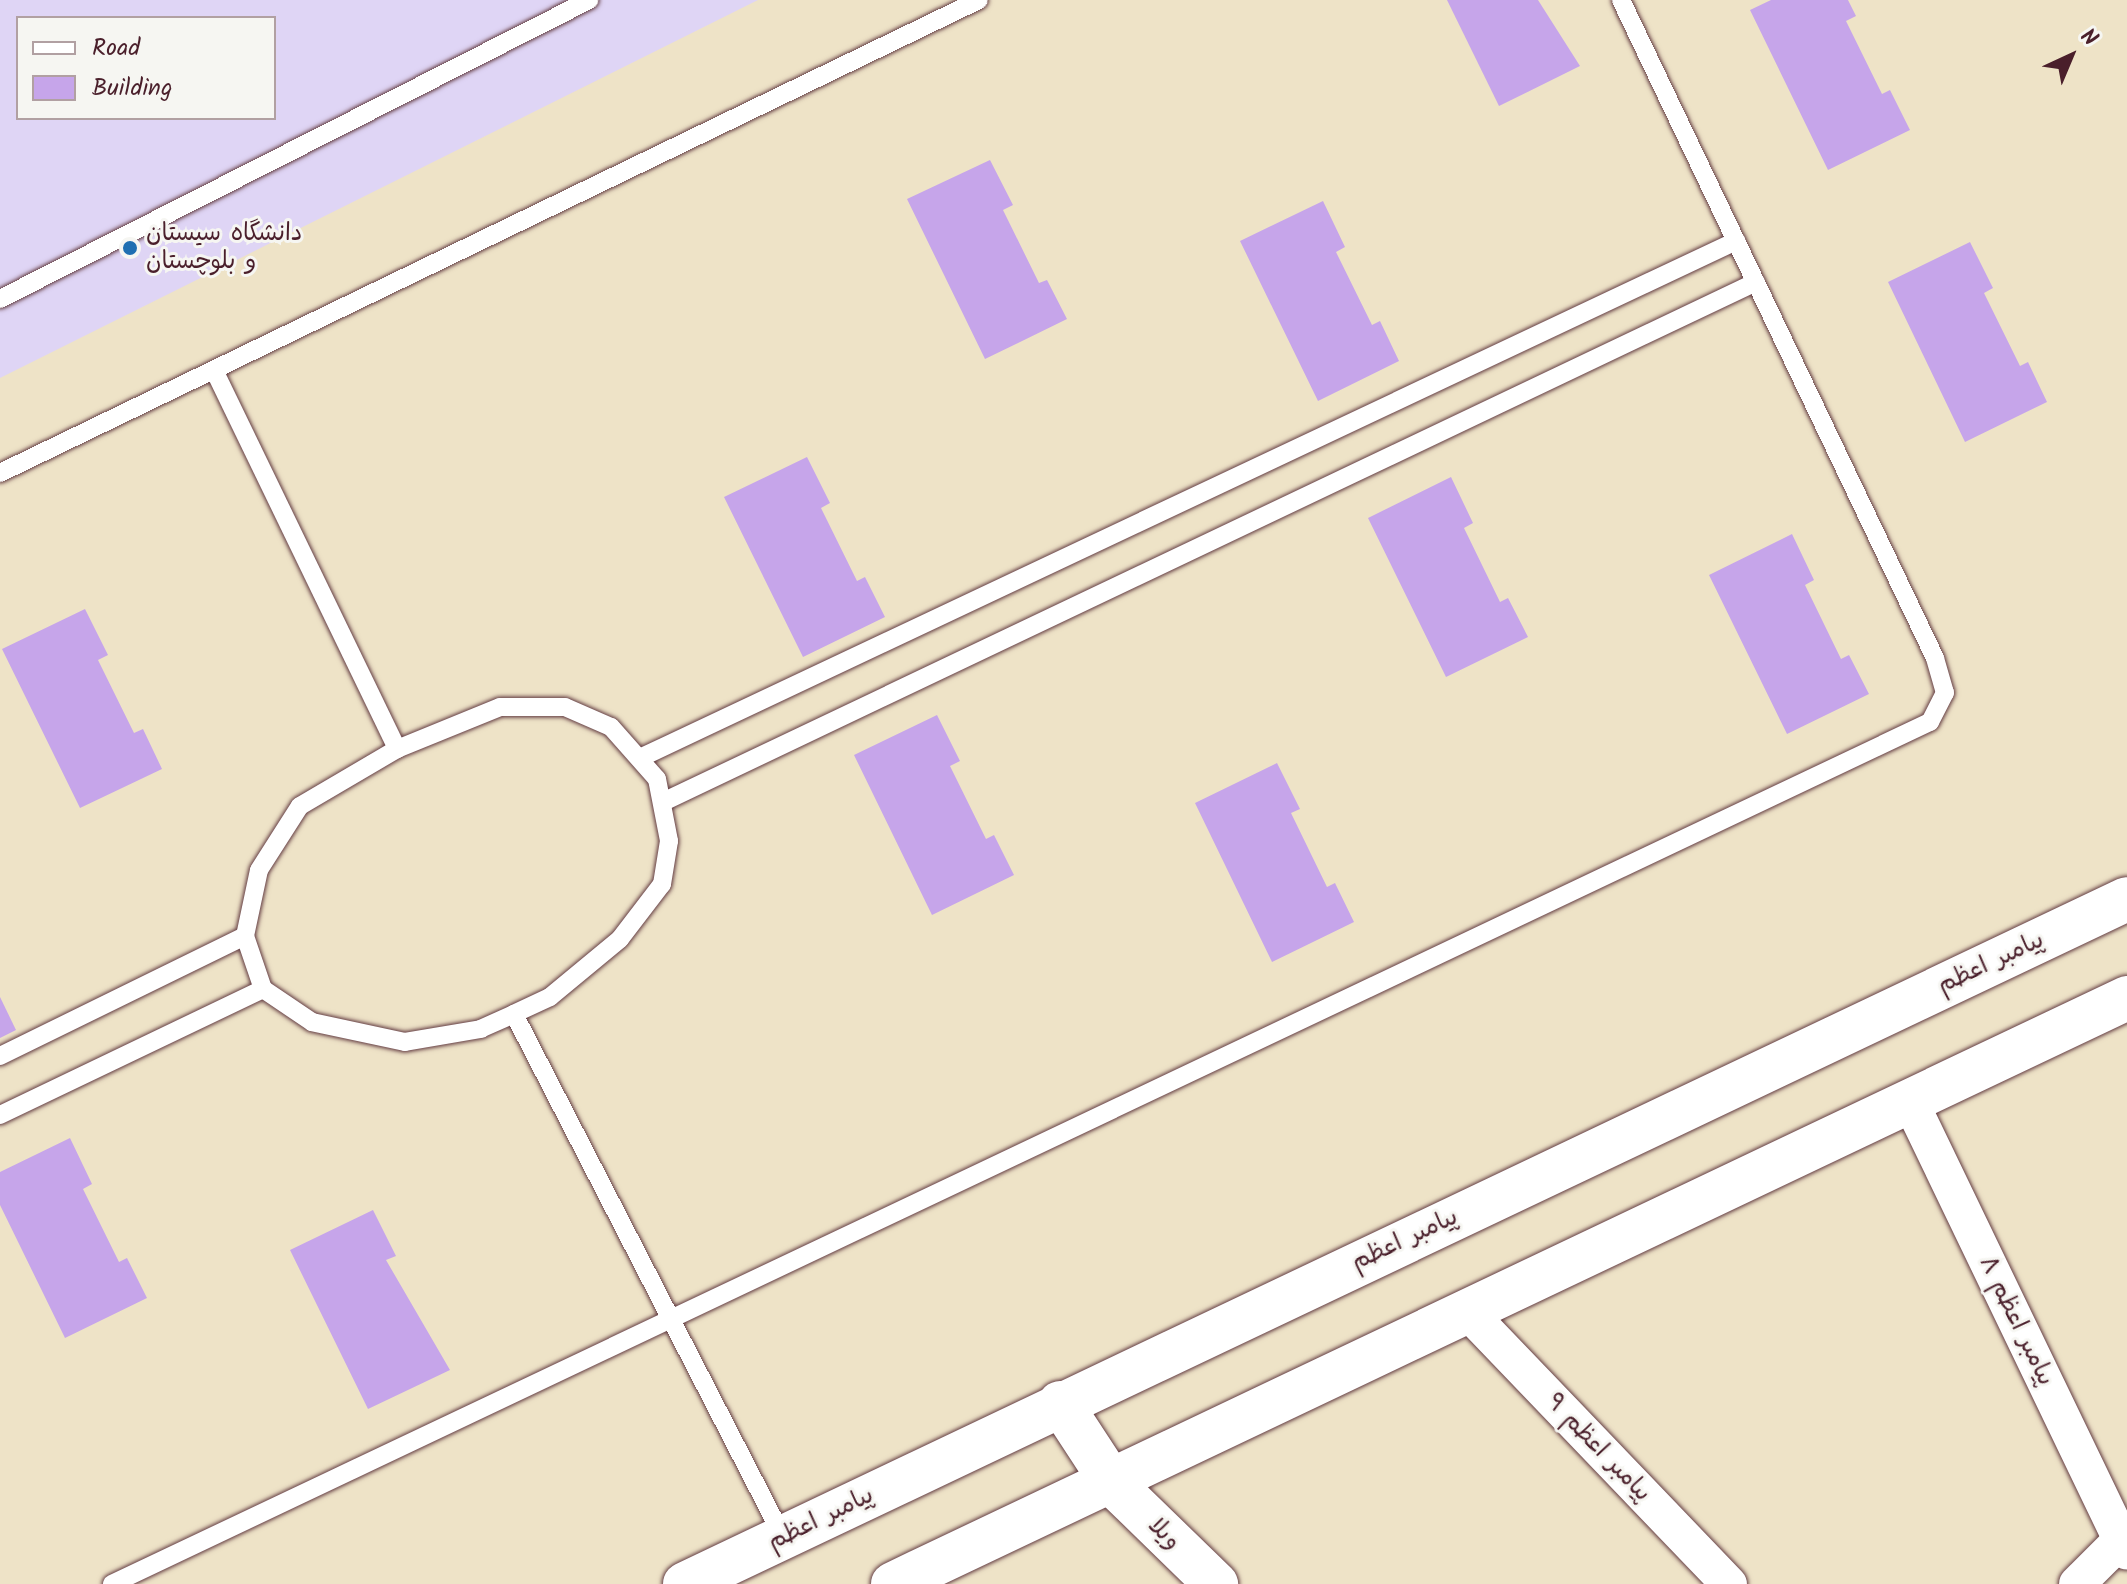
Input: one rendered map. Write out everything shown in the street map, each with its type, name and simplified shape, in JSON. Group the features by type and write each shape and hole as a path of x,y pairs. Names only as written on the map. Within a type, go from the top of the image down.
{"main road":[{"name":"پیامبر اعظم","path":"685,1584 1060,1403 2127,899"},
{"path":"893,1584 1113,1484 2127,998"},
{"name":"ویلا","path":"1060,1403 1113,1484 1216,1584"}],"street":[{"name":"پیامبر اعظم ۸","path":"1910,1101 2124,1546"},
{"name":"پیامبر اعظم ۹","path":"1468,1312 1729,1584"},
{"path":"2077,1584 2124,1546"}],"lane":[{"path":"0,299 589,0"},
{"path":"0,473 979,0"},
{"path":"112,1584 671,1315 1930,722 1945,693 1935,658 1621,0"},
{"path":"642,757 1736,241"},
{"path":"665,801 1756,282"},
{"path":"214,370 397,749"},
{"path":"500,707 565,707 611,727 642,757 665,801 662,884 620,939 550,997 481,1029 405,1042 312,1022 263,989 245,936 259,870 300,806 397,749 500,707"},
{"path":"0,1056 245,936"},
{"path":"0,1115 263,989"},
{"path":"514,1014 783,1537"}],"shaded area":[{"name":"دانشگاه سیستان و بلوچستان","path":"0,0 758,0 0,378"}],"building":[{"path":"1447,0 1538,0 1580,66 1499,106"},
{"path":"1771,0 1848,0 1856,16 1846,21 1882,94 1890,90 1910,130 1828,170 1750,10"},
{"path":"990,160 1013,205 1003,210 1039,283 1047,280 1067,319 985,359 907,199"},
{"path":"1323,201 1345,247 1336,252 1372,325 1380,321 1399,361 1318,401 1240,241"},
{"path":"1970,242 1993,288 1984,293 2020,366 2028,362 2047,402 1965,442 1888,282"},
{"path":"807,457 830,503 821,508 857,581 865,577 885,617 803,657 724,497"},
{"path":"1451,477 1473,523 1464,528 1500,602 1508,598 1528,637 1446,677 1368,518"},
{"path":"1792,534 1814,580 1805,585 1841,659 1849,655 1869,694 1787,734 1709,575"},
{"path":"85,609 108,655 98,660 134,733 143,729 162,769 80,808 2,649"},
{"path":"937,715 960,761 950,766 986,839 994,835 1014,875 932,915 854,755"},
{"path":"1277,763 1300,809 1291,813 1327,887 1335,883 1354,922 1272,962 1195,803"},
{"path":"0,997 16,1030 0,1038"},
{"path":"70,1138 92,1184 83,1189 119,1262 127,1258 147,1298 65,1338 0,1205 0,1172"},
{"path":"373,1210 396,1256 386,1260 450,1370 368,1409 290,1250"}],"place":[{"name":"دانشگاه سیستان و بلوچستان","path":"130,248"}]}
